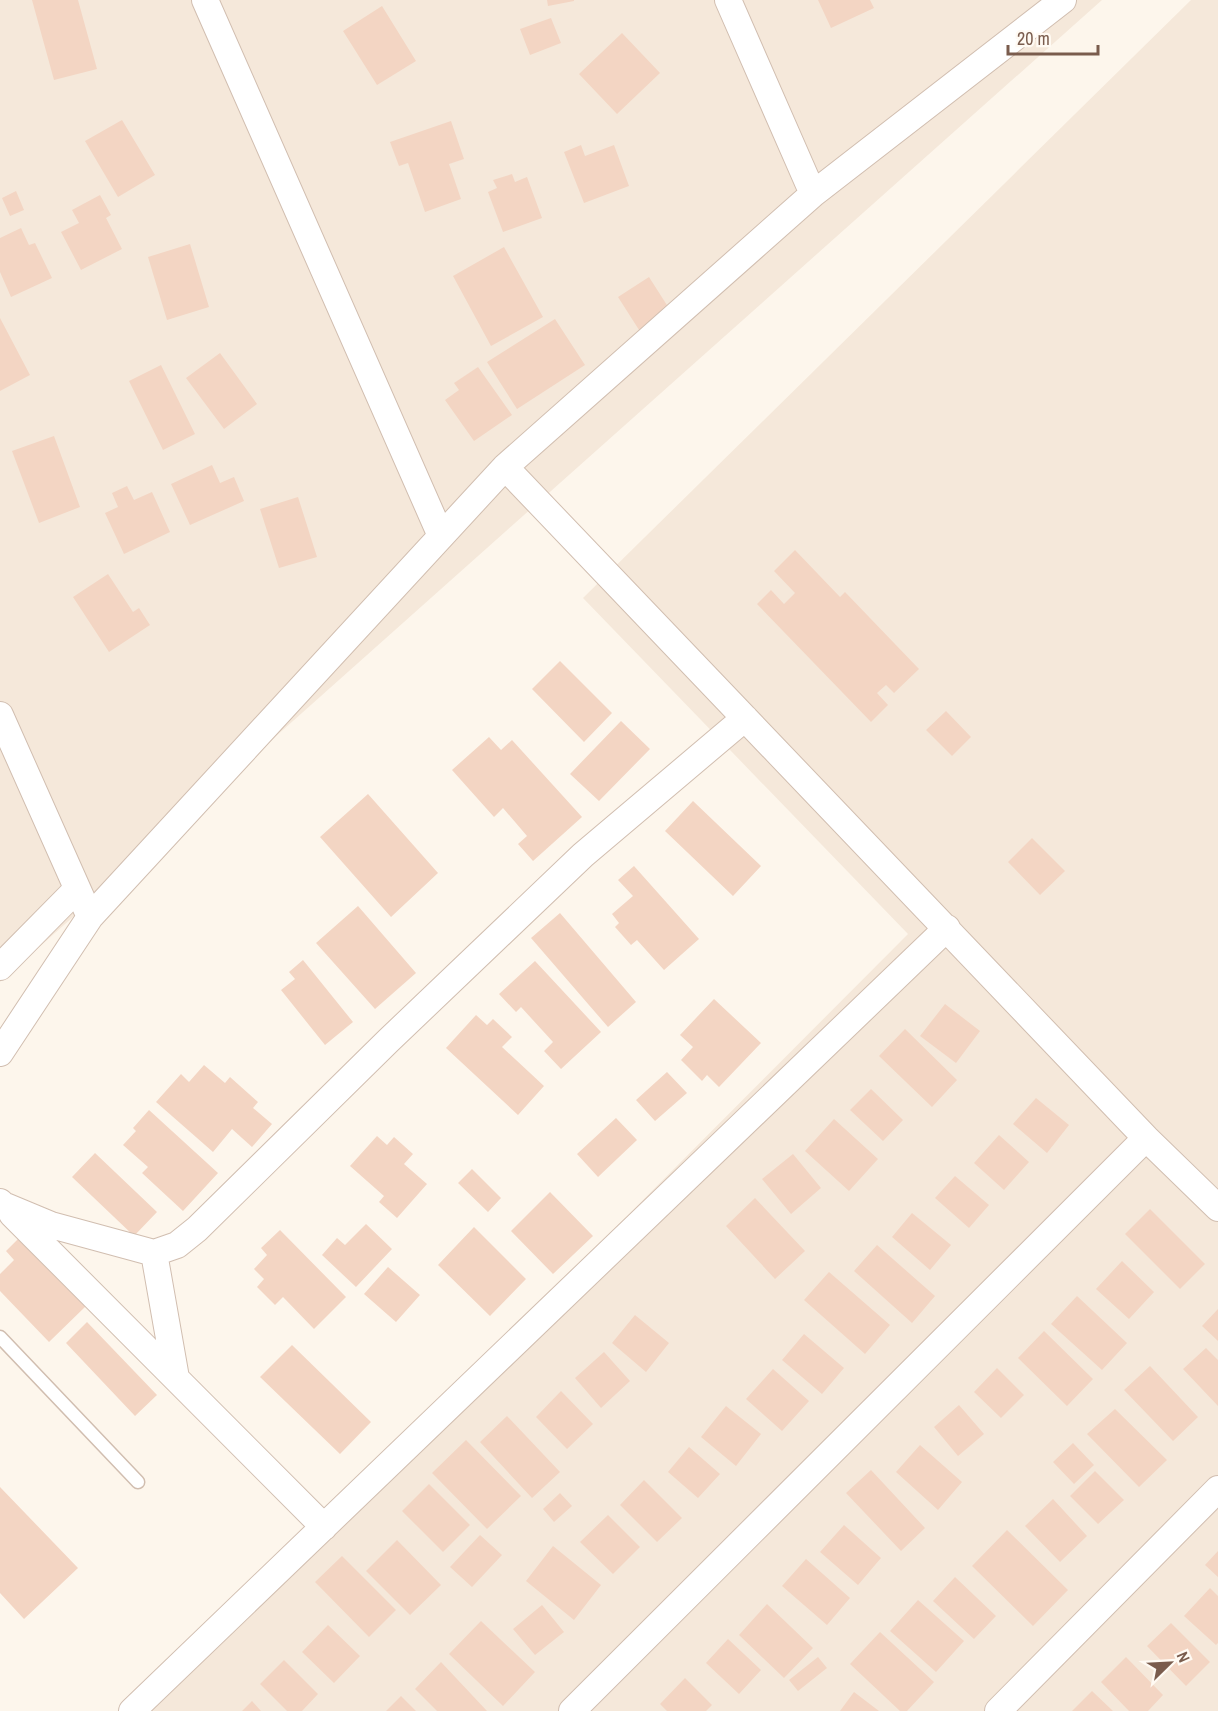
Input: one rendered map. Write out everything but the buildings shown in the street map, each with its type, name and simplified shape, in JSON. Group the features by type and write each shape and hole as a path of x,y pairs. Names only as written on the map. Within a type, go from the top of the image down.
{"street":[{"path":"205,0 441,536"},
{"path":"728,0 813,194"},
{"path":"0,1053 90,917 506,467 813,194 1063,0"},
{"path":"506,467 1146,1138 1218,1208"},
{"path":"0,715 90,917"},
{"path":"2,1203 51,1225 154,1253 177,1245 197,1229 582,855 745,718"},
{"path":"0,967 77,889"},
{"path":"132,1711 947,928"},
{"path":"572,1711 1146,1138"},
{"path":"2,1203 324,1527"},
{"path":"154,1253 176,1378"},
{"path":"998,1711 1218,1489"}],"lane":[{"path":"0,1336 138,1482"}],"shaded area":[{"path":"0,0 1102,0 0,982"},
{"path":"1191,0 1218,0 1218,1711 134,1711 908,934 583,598"}]}
